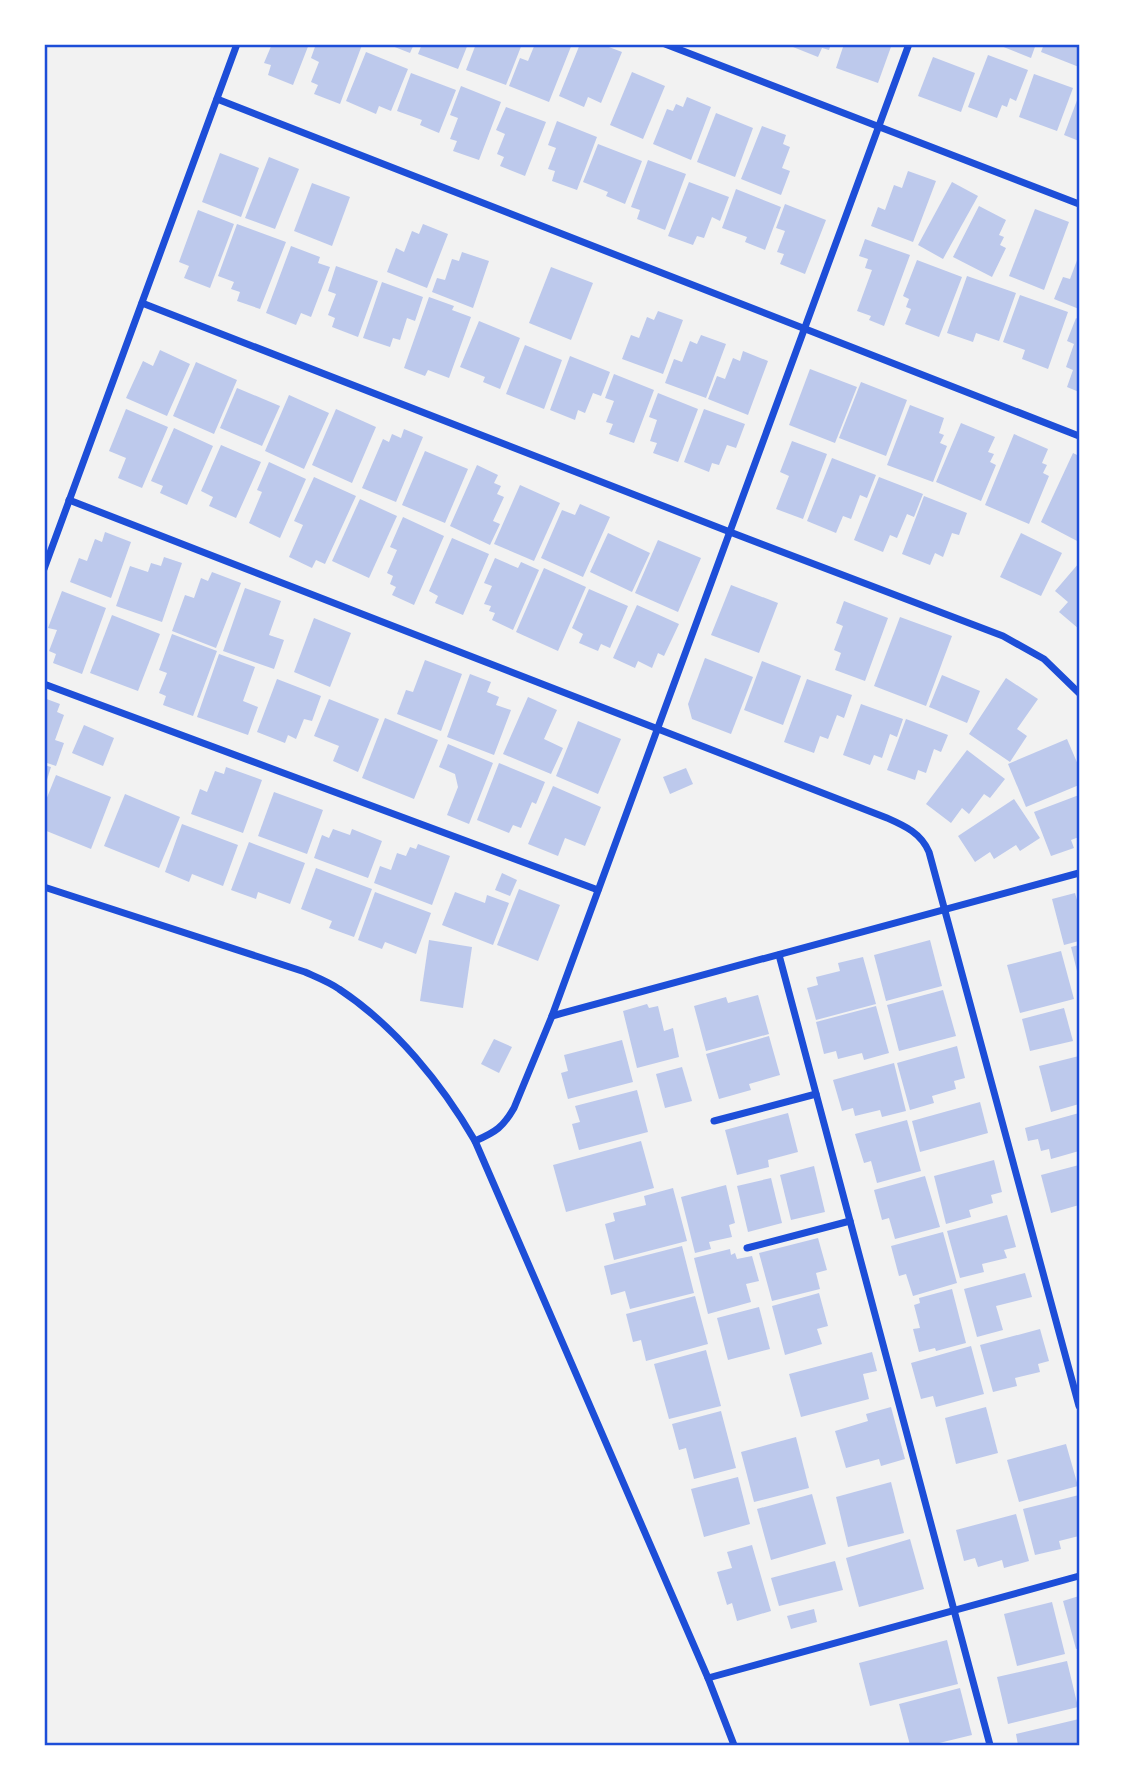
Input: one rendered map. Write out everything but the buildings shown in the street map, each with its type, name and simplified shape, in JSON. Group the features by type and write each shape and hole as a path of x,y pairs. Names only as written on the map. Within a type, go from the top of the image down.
{"street":[{"path":"44,569 237,44"},
{"path":"665,44 1079,204"},
{"path":"475,1141 491,1134 506,1121 514,1108 552,1016 909,44"},
{"path":"217,99 1079,436"},
{"path":"142,303 1003,636 1044,659 1079,693"},
{"path":"69,500 887,818 920,837 927,847 945,910 1079,1406"},
{"path":"44,684 598,890"},
{"path":"552,1016 1079,873"},
{"path":"44,887 305,972 338,988 388,1028 429,1073 463,1119 475,1141 708,1678 734,1745"},
{"path":"779,955 990,1745"},
{"path":"714,1121 816,1094"},
{"path":"747,1248 850,1221"},
{"path":"708,1678 1079,1576"}]}
